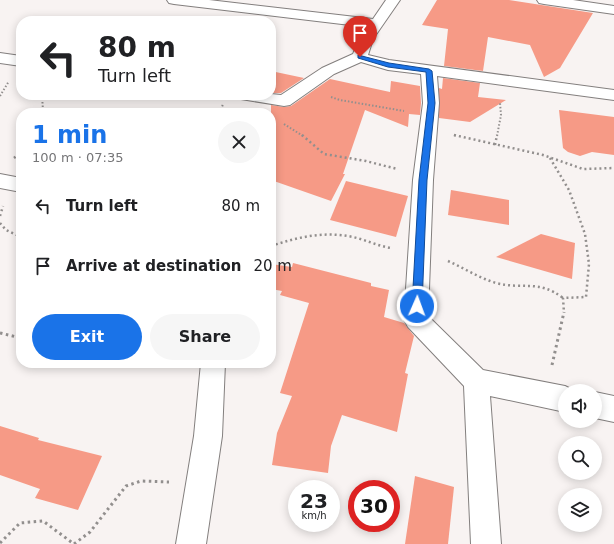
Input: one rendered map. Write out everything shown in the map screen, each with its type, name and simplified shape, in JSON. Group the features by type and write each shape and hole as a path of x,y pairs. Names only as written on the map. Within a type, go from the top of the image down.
{"street":[{"path":"174,0 376,24"},
{"path":"360,57 366,39 393,0"},
{"path":"544,0 614,10"},
{"path":"276,100 284,101 328,71 360,57 388,65 614,95"},
{"path":"0,58 16,60"},
{"path":"429,71 432,103 423,173 416,320 476,381 556,397"},
{"path":"0,181 16,184"},
{"path":"191,544 208,436 212,368"},
{"path":"476,381 486,544"},
{"path":"602,406 614,409"}],"path":[{"path":"495,145 501,115 496,79"},
{"path":"0,96 6,88"},
{"path":"357,102 396,110 430,120 495,145 550,158 583,169 614,168"},
{"path":"280,123 299,132 324,154 423,173"},
{"path":"276,244 299,237 321,234 353,237 386,248 419,250 501,284 536,286 552,289 563,298 586,297 589,276 587,237 573,199 567,187 557,174 550,158"},
{"path":"0,223 6,230 16,235"},
{"path":"556,397 549,374 564,315 563,298"},
{"path":"0,333 16,337"},
{"path":"0,543 20,524 43,521 74,544 90,532 126,486 141,481 172,482 201,479"}],"building":[{"path":"437,0 509,0 593,13 560,68 544,77 530,45 488,37 483,71 444,66 448,29 422,25"},
{"path":"276,72 304,78 281,93 276,93"},
{"path":"443,78 480,83 478,97 506,100 470,122 439,118 439,88 442,89"},
{"path":"330,79 390,92 391,81 420,86 420,115 409,114 408,127 365,110 343,174 345,174 331,201 276,182 276,108 271,108 271,105 284,107 291,106"},
{"path":"559,110 614,117 614,155 592,152 580,156 568,152 563,148"},
{"path":"346,181 408,196 396,237 330,220"},
{"path":"451,190 509,200 509,225 448,215"},
{"path":"541,234 575,243 572,279 496,257"},
{"path":"293,263 371,283 371,286 389,290 384,317 404,323 414,336 405,373 408,374 397,432 342,415 331,446 328,473 272,465 277,433 292,396 280,393 309,303 280,295 282,291 276,290 276,265 292,267"},
{"path":"0,426 39,438 38,440 102,456 78,510 35,498 40,489 0,475"},
{"path":"415,476 454,487 448,544 405,544"}],"route":[{"path":"360,57 388,65 429,71 432,103 423,180 417,306"}]}
